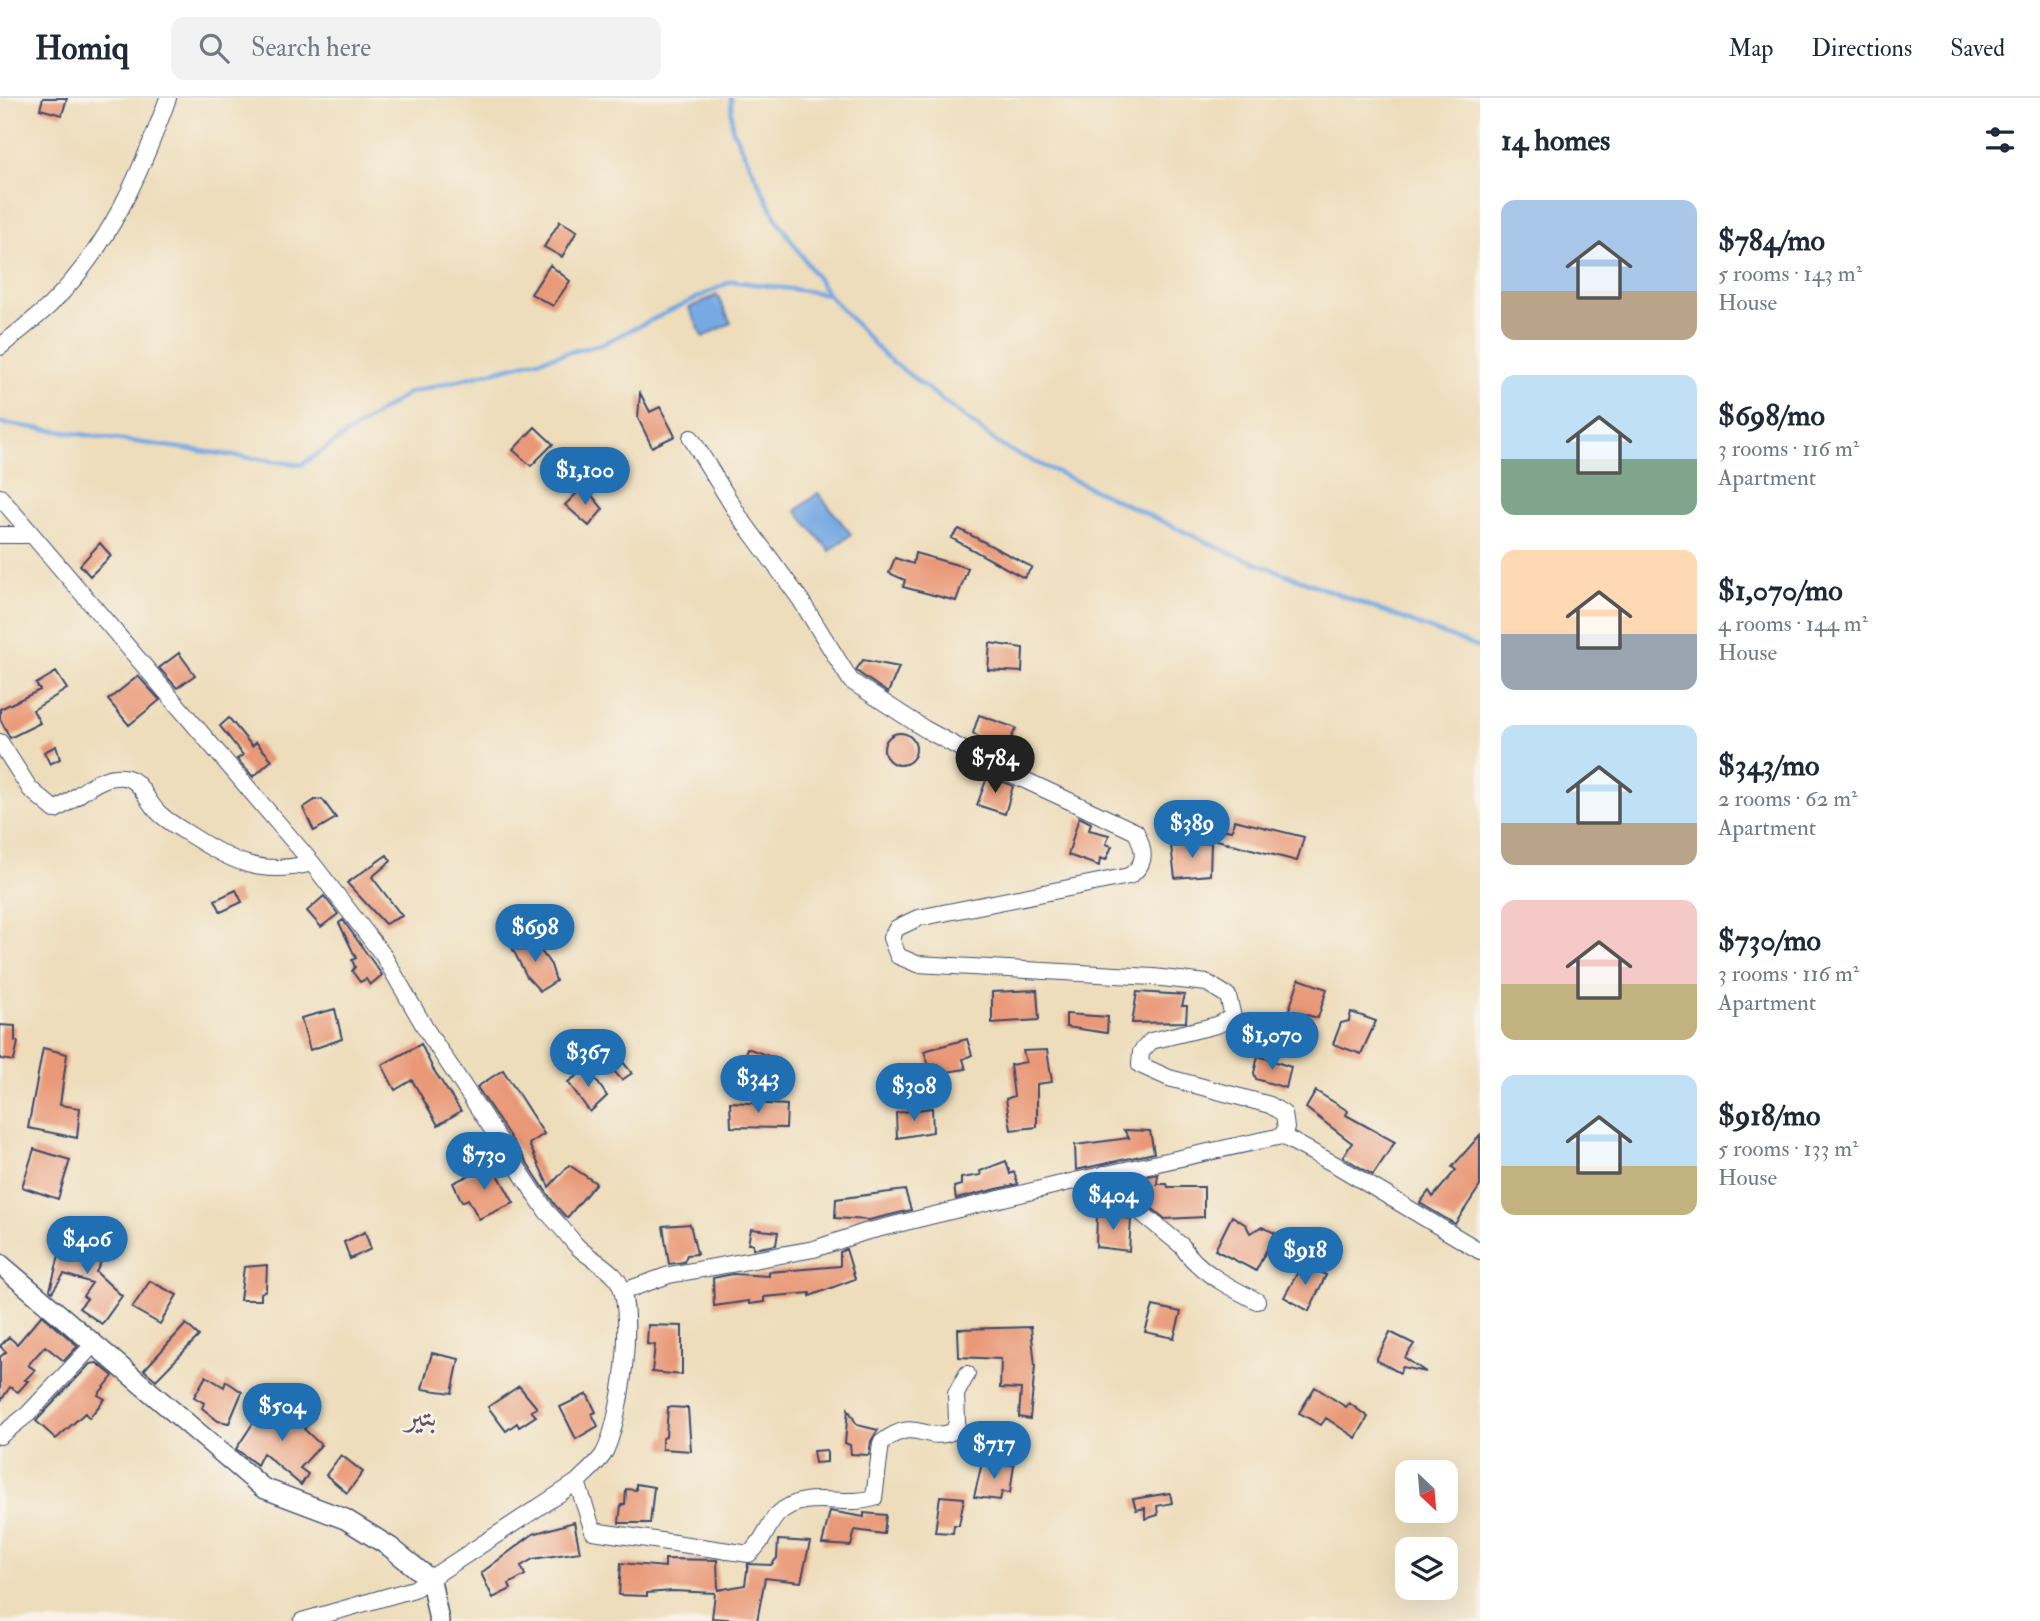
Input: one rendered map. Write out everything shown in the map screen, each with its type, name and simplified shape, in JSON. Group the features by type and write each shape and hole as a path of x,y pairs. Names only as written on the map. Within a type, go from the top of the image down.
{"street":[{"path":"0,347 50,305 112,222 142,170 168,98"},
{"path":"691,438 739,516 800,599 850,681 925,729 984,761 1136,832 1144,849 1144,859 1129,876 918,918 897,928 891,938 898,956 917,964 1153,977 1207,983 1228,996 1233,1017 1217,1025 1151,1041 1141,1052 1140,1065 1169,1078 1270,1105 1284,1114 1286,1128 1282,1136"},
{"path":"0,497 312,863 383,955 427,1031 547,1212 570,1234 575,1244 616,1278 624,1292 626,1327 621,1395 603,1454 577,1482 431,1580 404,1593 302,1621"},
{"path":"0,534 30,535"},
{"path":"0,742 30,789 55,810 112,776 125,776 138,782 157,811 229,860 264,868 290,868 312,863"},
{"path":"624,1292 669,1275 814,1250 865,1232 1104,1174 1282,1136 1480,1251"},
{"path":"1104,1174 1123,1198 1182,1245 1187,1254 1228,1287 1257,1301"},
{"path":"0,1264 263,1488 345,1520 390,1546 431,1580 439,1621"},
{"path":"0,1436 52,1391 93,1344"},
{"path":"577,1482 593,1531 749,1554 764,1539 776,1515 792,1505 809,1499 861,1502 874,1498 881,1443 898,1430 914,1430 942,1437 954,1431 956,1394 967,1374"}],"water":[{"path":"717,295 731,323 703,337 689,308"},
{"path":"818,493 851,534 830,551 796,511"}],"building":[{"path":"43,98 67,98 62,115 40,109"},
{"path":"560,221 577,231 562,257 544,247"},
{"path":"550,265 570,281 553,306 531,294"},
{"path":"640,393 650,412 660,407 675,436 652,447 638,418"},
{"path":"535,427 553,444 531,466 513,450"},
{"path":"581,489 587,497 590,493 603,509 589,526 565,505"},
{"path":"959,529 1032,567 1024,578 951,538"},
{"path":"100,543 111,556 90,576 80,565"},
{"path":"915,553 968,568 956,601 903,587 905,580 889,573 895,558 913,564"},
{"path":"990,643 1023,648 1022,672 988,670"},
{"path":"179,653 195,675 177,688 159,668"},
{"path":"863,660 899,667 888,693 856,670"},
{"path":"56,672 67,689 33,710 40,723 10,738 0,719 0,709 40,690 36,684"},
{"path":"138,676 160,700 129,725 108,700"},
{"path":"979,715 1016,728 1002,757 977,745 980,738 973,733"},
{"path":"229,718 252,746 256,742 272,760 253,777 237,759 243,755 220,726"},
{"path":"900,733 911,738 916,749 911,760 900,765 889,760 884,749 889,738"},
{"path":"56,746 60,759 50,764 44,752"},
{"path":"988,775 1013,786 1005,814 977,805"},
{"path":"322,799 336,818 314,831 303,808"},
{"path":"1079,817 1091,823 1089,830 1109,835 1106,844 1112,846 1106,860 1100,858 1099,866 1068,855"},
{"path":"1234,820 1304,837 1297,861 1186,832 1188,823 1232,831"},
{"path":"1211,842 1210,875 1175,878 1171,846"},
{"path":"387,855 391,861 372,877 402,916 385,924 347,883"},
{"path":"236,890 242,902 221,912 215,900"},
{"path":"324,896 338,914 321,927 307,911"},
{"path":"343,920 382,975 370,985 366,979 360,982 352,971 355,967 352,960 356,958 339,923"},
{"path":"531,937 551,965 556,981 540,991 527,977 512,948"},
{"path":"1299,979 1327,989 1318,1018 1289,1010"},
{"path":"1037,990 1039,1020 992,1023 992,992"},
{"path":"1137,992 1185,995 1182,1006 1187,1006 1186,1022 1132,1023"},
{"path":"335,1009 342,1039 310,1050 301,1018"},
{"path":"1351,1012 1376,1021 1361,1054 1333,1044 1341,1023 1349,1021"},
{"path":"1066,1014 1108,1017 1107,1033 1066,1027"},
{"path":"0,1025 15,1026 15,1041 18,1042 14,1061 0,1059"},
{"path":"967,1039 972,1055 963,1059 966,1069 940,1073 938,1064 929,1066 924,1051"},
{"path":"421,1044 433,1069 461,1111 438,1125 412,1080 395,1090 382,1065"},
{"path":"43,1048 67,1054 60,1105 80,1108 77,1138 28,1128"},
{"path":"747,1048 780,1060 771,1087 737,1075"},
{"path":"1047,1050 1052,1082 1037,1084 1037,1127 1011,1130 1006,1099 1014,1096 1010,1065 1026,1062 1023,1051"},
{"path":"1258,1056 1291,1067 1286,1088 1256,1079 1254,1073"},
{"path":"622,1061 632,1073 622,1080 611,1068"},
{"path":"588,1068 607,1096 590,1112 568,1082"},
{"path":"503,1070 544,1134 529,1144 549,1187 569,1165 596,1183 567,1218 555,1205 477,1087"},
{"path":"1316,1091 1348,1111 1346,1115 1395,1142 1373,1175 1343,1157 1352,1143 1306,1108"},
{"path":"730,1102 787,1105 786,1128 731,1127"},
{"path":"932,1108 933,1132 897,1138 896,1113"},
{"path":"1124,1130 1150,1131 1154,1153 1076,1170 1075,1145 1129,1138"},
{"path":"1480,1135 1480,1186 1455,1224 1420,1203 1429,1191 1433,1197 1456,1170 1452,1167"},
{"path":"34,1149 70,1160 58,1199 22,1187"},
{"path":"1006,1161 1010,1174 1014,1172 1018,1184 956,1199 954,1187 961,1185 961,1178 981,1175 980,1171"},
{"path":"492,1164 514,1203 479,1219 468,1199 462,1202 453,1183"},
{"path":"1158,1174 1157,1184 1167,1184 1168,1187 1204,1187 1204,1217 1165,1219 1131,1191 1130,1180"},
{"path":"905,1190 911,1210 869,1220 835,1218 836,1199"},
{"path":"1097,1213 1131,1219 1129,1251 1096,1247"},
{"path":"1232,1216 1246,1225 1250,1233 1262,1227 1275,1233 1256,1271 1215,1250"},
{"path":"690,1224 697,1254 687,1255 684,1262 669,1264 663,1226"},
{"path":"751,1229 778,1232 776,1245 753,1249 753,1244 748,1244"},
{"path":"365,1232 371,1249 350,1259 344,1242"},
{"path":"65,1233 101,1249 99,1252 105,1254 96,1272 122,1296 102,1324 79,1308 87,1299 83,1296 92,1283 64,1274 52,1292 50,1290"},
{"path":"846,1249 855,1279 810,1296 810,1293 764,1297 764,1302 749,1304 749,1301 714,1306 713,1278 733,1274 769,1276 769,1272 840,1266 840,1252"},
{"path":"1303,1263 1326,1275 1309,1311 1284,1297"},
{"path":"267,1265 266,1290 261,1293 261,1300 240,1300 244,1267"},
{"path":"150,1281 177,1295 160,1324 132,1308"},
{"path":"1153,1306 1181,1312 1174,1338 1145,1332"},
{"path":"42,1315 78,1346 64,1361 45,1346 28,1365 35,1370 25,1380 28,1381 18,1392 10,1387 0,1402 0,1357 6,1352 0,1346 9,1337 17,1344"},
{"path":"186,1324 199,1336 156,1380 144,1370"},
{"path":"648,1325 682,1326 682,1375 652,1372 655,1345 647,1344"},
{"path":"1031,1327 1035,1366 1030,1419 1019,1417 1021,1389 1000,1388 1001,1359 959,1357 958,1329"},
{"path":"1390,1332 1414,1344 1405,1358 1426,1372 1402,1367 1400,1373 1376,1360"},
{"path":"432,1353 459,1359 452,1393 422,1389"},
{"path":"97,1363 113,1376 98,1395 105,1399 89,1418 85,1413 56,1439 36,1421 90,1364"},
{"path":"206,1376 224,1387 226,1381 242,1392 229,1423 218,1421 202,1408 204,1403 194,1397"},
{"path":"519,1386 537,1408 531,1411 536,1416 519,1427 517,1423 506,1431 488,1407"},
{"path":"1315,1387 1346,1407 1349,1403 1368,1417 1356,1438 1326,1418 1321,1425 1299,1413"},
{"path":"587,1394 596,1412 592,1414 598,1426 576,1439 560,1407"},
{"path":"299,1404 315,1417 304,1429 321,1445 300,1468 308,1474 301,1485 263,1453 257,1465 236,1449 257,1417 279,1430"},
{"path":"668,1407 688,1408 691,1451 662,1449 662,1439 666,1436"},
{"path":"848,1409 857,1425 878,1430 871,1441 869,1455 851,1454 850,1445 845,1443"},
{"path":"827,1450 827,1462 815,1463 813,1451"},
{"path":"341,1455 363,1472 347,1493 326,1475"},
{"path":"982,1463 1014,1465 1010,1493 1002,1492 1000,1500 974,1497"},
{"path":"636,1484 654,1487 650,1523 619,1523 626,1489 636,1490"},
{"path":"1170,1493 1172,1503 1157,1506 1158,1515 1145,1519 1145,1508 1136,1510 1133,1499"},
{"path":"940,1496 964,1498 959,1525 954,1525 953,1533 935,1532"},
{"path":"830,1511 864,1517 864,1513 886,1515 884,1534 855,1530 851,1546 822,1544"},
{"path":"574,1522 580,1552 533,1559 521,1566 525,1575 509,1584 511,1589 493,1598 481,1573 533,1534"},
{"path":"778,1540 810,1542 801,1582 765,1578 757,1621 712,1618 715,1593 673,1591 647,1593 647,1596 619,1595 621,1563 665,1567 665,1559 717,1560 718,1590 745,1585 748,1564 771,1565 777,1558"}],"waterway":[{"path":"731,98 732,128 776,218 828,294 885,356 1003,447 1230,553 1480,648"},
{"path":"0,423 301,465 408,393 602,344 732,281 828,294"}],"district":[{"name":"بتير","path":"421,1415"}]}
